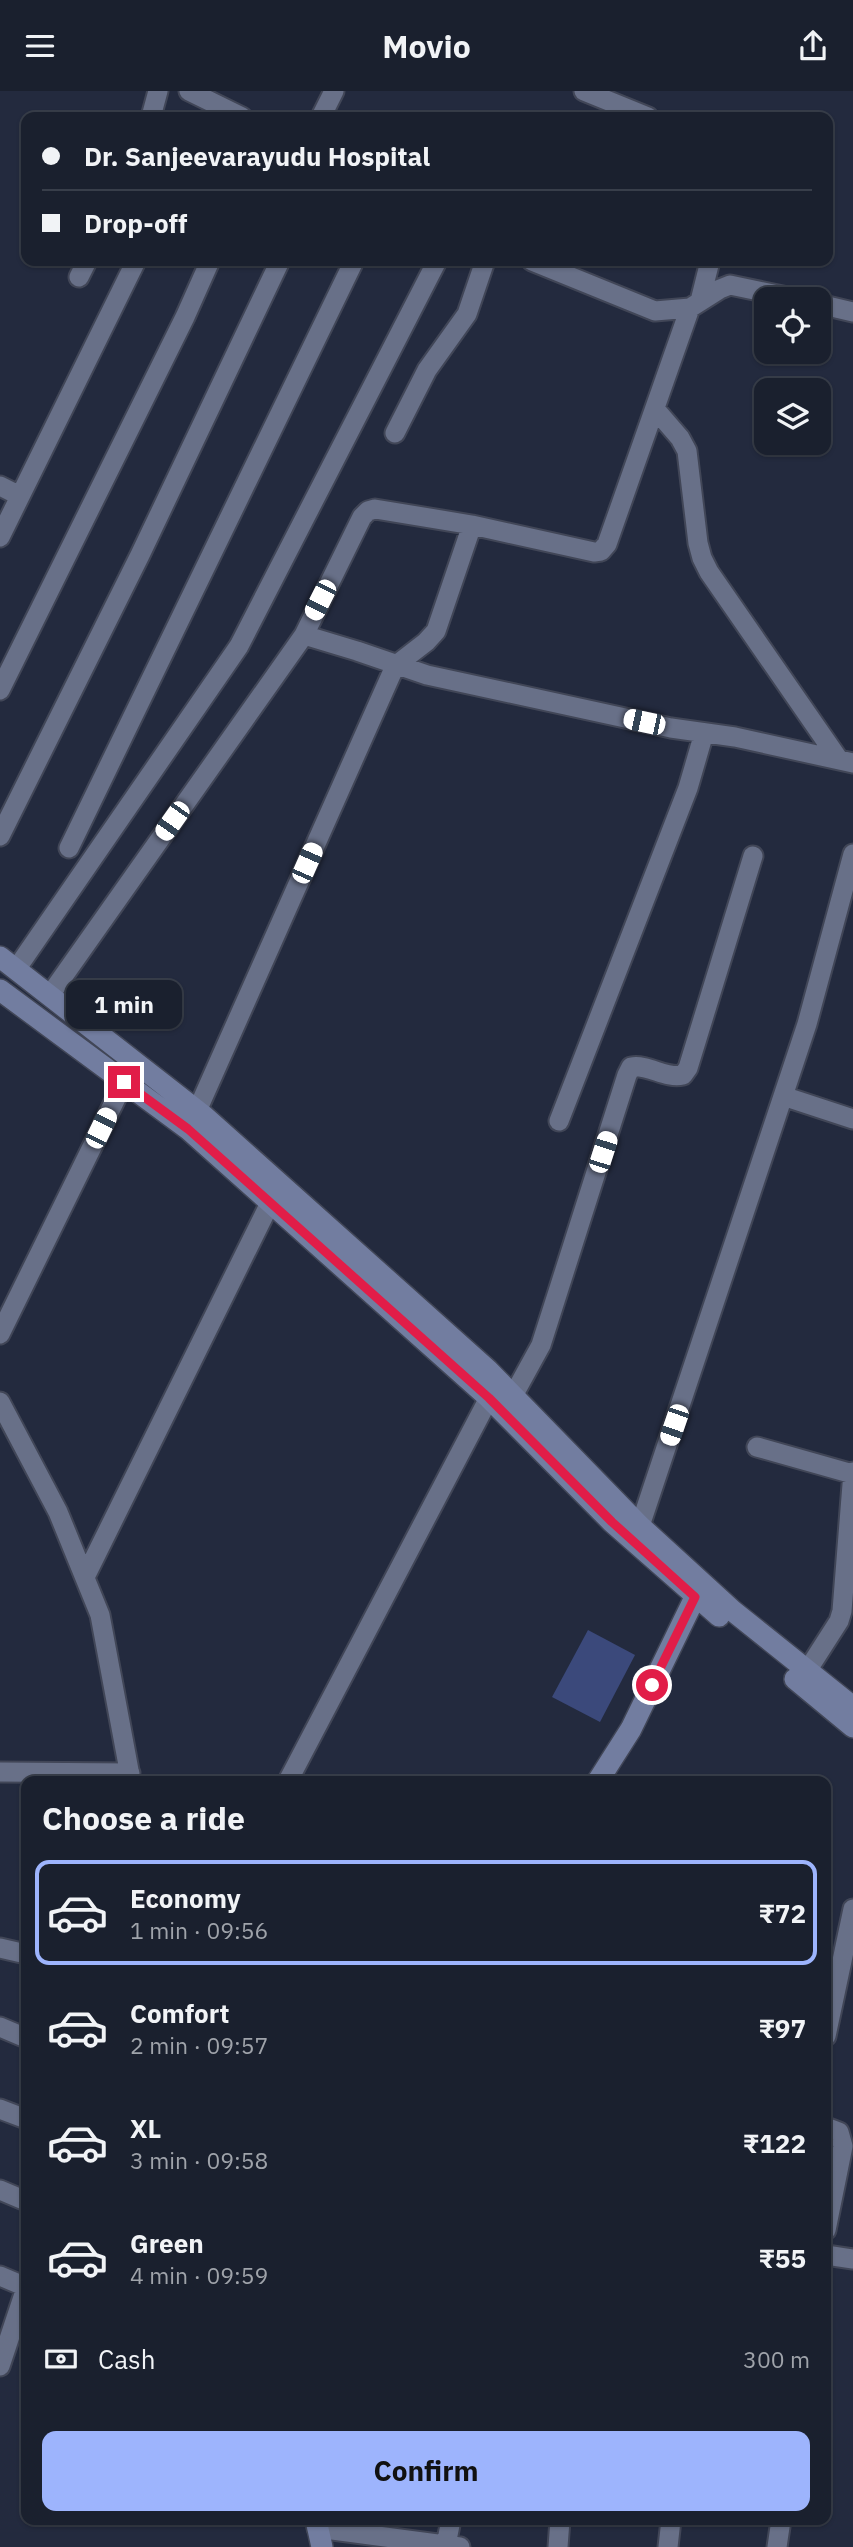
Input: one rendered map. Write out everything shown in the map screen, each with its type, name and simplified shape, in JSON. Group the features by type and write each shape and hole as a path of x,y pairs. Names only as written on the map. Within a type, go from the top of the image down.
{"main road":[{"path":"8,963 197,1111 279,1184 612,1522 853,1707"},
{"path":"0,990 188,1129 270,1204 488,1370 699,1590 853,1727"},
{"path":"601,1776 631,1729 699,1590"}],"street":[{"path":"152,112 158,91"},
{"path":"188,91 226,99"},
{"path":"324,112 334,91"},
{"path":"584,91 636,112"},
{"path":"0,537 134,266"},
{"path":"0,690 208,266"},
{"path":"0,836 140,555 278,266"},
{"path":"69,848 352,266"},
{"path":"8,963 239,646 434,266"},
{"path":"395,433 427,370 467,314 483,266"},
{"path":"544,266 655,311 695,305 730,285 754,290"},
{"path":"50,995 304,635 362,517 368,511 375,509 472,525 594,552 601,551 607,544 708,266"},
{"path":"831,307 853,312"},
{"path":"654,409 680,438 687,451 698,543 706,565 846,761"},
{"path":"0,486 20,496"},
{"path":"197,1111 396,666 436,631 472,525"},
{"path":"304,635 396,666 454,681 671,728 735,737 846,761"},
{"path":"559,1121 688,788 704,733"},
{"path":"640,1527 807,1024 853,854"},
{"path":"513,1396 541,1345 631,1067 638,1066 675,1077 683,1075 688,1068 753,856"},
{"path":"0,1334 124,1082"},
{"path":"783,1096 853,1119"},
{"path":"85,1577 279,1184"},
{"path":"291,1776 489,1398"},
{"path":"0,1402 6,1429 58,1512 100,1615 130,1776"},
{"path":"757,1447 853,1473 842,1611 839,1621 807,1671"},
{"path":"0,1772 104,1776"},
{"path":"831,2012 853,1909"},
{"path":"0,1948 21,1953"},
{"path":"0,2027 21,2036"},
{"path":"0,2109 21,2117"},
{"path":"831,2129 839,2132 844,2146 831,2207"},
{"path":"0,2190 21,2199"},
{"path":"831,2256 853,2259"},
{"path":"0,2276 21,2286"},
{"path":"1,2359 21,2302"},
{"path":"318,2532 453,2546 451,2525"},
{"path":"558,2547 560,2525"},
{"path":"667,2547 670,2525"},
{"path":"777,2547 780,2525"}],"building":[{"path":"588,1630 635,1655 600,1722 552,1697"}],"route":[{"path":"124,1082 188,1129 489,1398 612,1522 695,1597 652,1685"}]}
